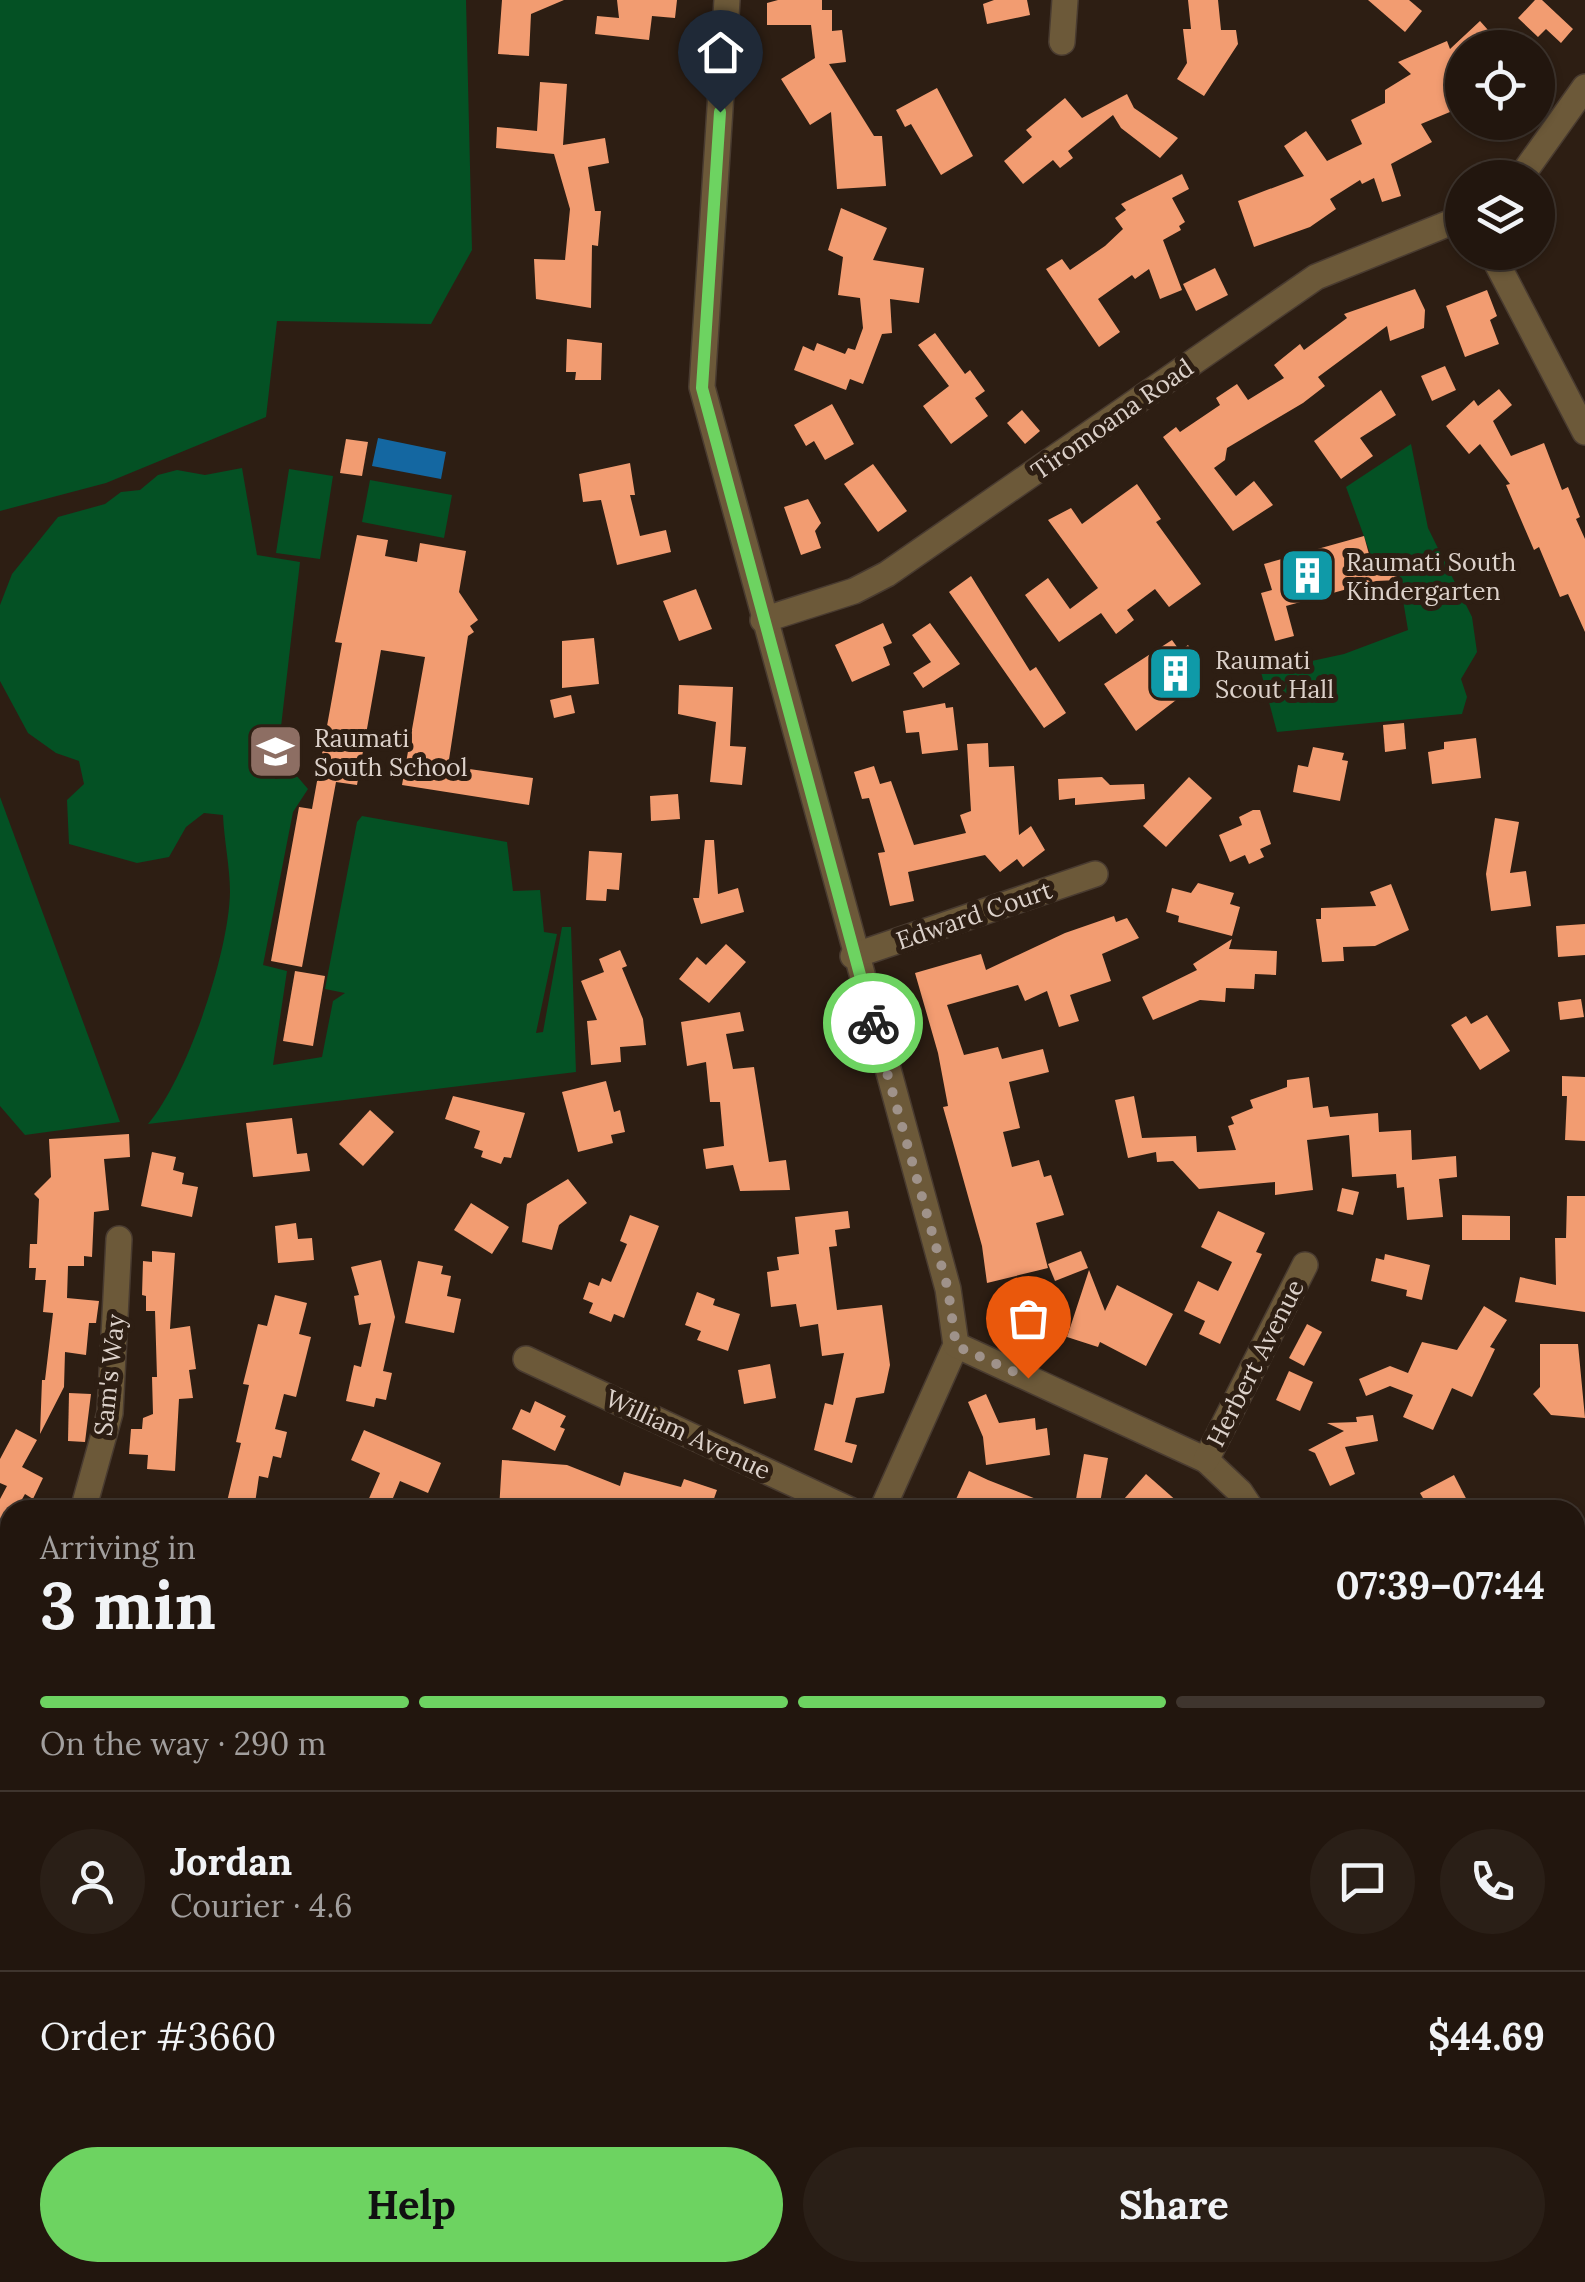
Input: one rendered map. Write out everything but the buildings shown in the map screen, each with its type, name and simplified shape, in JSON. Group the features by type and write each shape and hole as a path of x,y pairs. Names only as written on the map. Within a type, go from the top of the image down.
{"street":[{"path":"727,0 702,388 948,1289 956,1346 887,1500"},
{"path":"1062,42 1065,0"},
{"path":"1533,160 1585,87"},
{"name":"Tiromoana Road","path":"763,620 854,591 886,574 1316,277 1445,225"},
{"path":"1500,270 1585,432"},
{"name":"Edward Court","path":"854,956 1096,874"},
{"name":"Sam's Way","path":"86,1500 110,1412 120,1238"},
{"name":"Herbert Avenue","path":"1206,1460 1305,1265"},
{"path":"956,1346 1206,1460 1245,1500"},
{"name":"William Avenue","path":"526,1359 829,1500"}],"green space":[{"path":"0,0 466,0 472,250 431,324 277,321 266,417 106,483 0,511"},
{"path":"1411,444 1428,528 1472,617 1477,652 1461,679 1467,697 1462,714 1277,732 1261,672 1344,654 1408,630 1396,558 1373,561 1346,487"},
{"path":"242,468 257,555 300,562 275,779 296,775 308,789 293,812 263,965 287,971 273,1065 322,1057 333,1001 345,993 325,989 357,822 362,816 507,842 513,891 540,890 544,932 557,934 536,1033 543,1032 562,927 571,927 576,1072 148,1124 191,1046 222,948 230,892 223,815 204,813 186,827 169,857 137,863 69,844 67,800 84,784 79,761 56,753 28,733 0,681 0,605 12,574 58,517 105,504 121,492 140,490 158,475 177,470 205,475"},
{"path":"289,469 333,476 320,559 276,553"},
{"path":"370,480 452,495 444,538 362,522"},
{"path":"0,797 120,1122 25,1135 0,1106"}],"water":[{"path":"378,438 446,452 441,479 372,466"}],"way so far":[{"path":"873,1023 948,1289 956,1346 1028,1378"}],"place":[{"name":"Raumati South Kindergarten","path":"1307,576"},
{"name":"Raumati Scout Hall","path":"1176,674"},
{"name":"Raumati South School","path":"275,752"}],"route":[{"path":"720,112 702,388 873,1023"}]}
